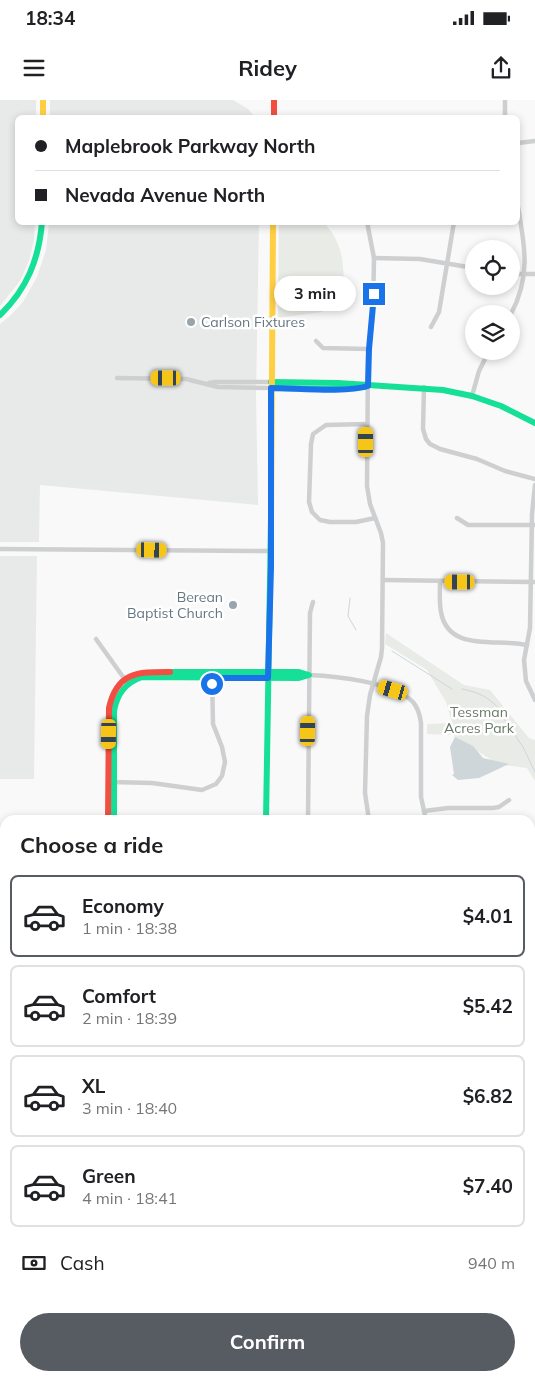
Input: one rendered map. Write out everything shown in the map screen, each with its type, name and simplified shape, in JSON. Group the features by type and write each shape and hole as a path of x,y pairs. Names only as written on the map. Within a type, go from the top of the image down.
{"street":[{"path":"43,100 43,115"},
{"path":"274,100 274,115"},
{"path":"505,100 505,115"},
{"path":"520,143 535,141"},
{"path":"515,305 521,292 525,274 525,246 520,218"},
{"path":"0,315 16,299 28,281 40,249 42,225"},
{"path":"266,815 273,225"},
{"path":"368,225 374,258 373,314 369,349 366,486 383,543 384,580 382,648 369,700 366,727 366,793 369,815"},
{"path":"431,327 439,312 453,225"},
{"path":"374,258 420,259 465,267"},
{"path":"520,274 535,274"},
{"path":"316,341 323,348 369,349"},
{"path":"472,396 479,371 484,360"},
{"path":"117,378 186,379 208,384 215,382 271,385 338,383 368,386 424,387 472,396 501,406 535,423"},
{"path":"424,387 424,429 426,440 430,444 440,449 477,459 505,471 535,479"},
{"path":"367,424 326,425 316,430 313,434 311,444 310,502 312,512 320,520 356,522 375,518"},
{"path":"535,485 533,582 530,628 524,660 526,681 535,700"},
{"path":"457,518 468,525 533,525"},
{"path":"0,549 270,551"},
{"path":"384,580 533,582"},
{"path":"440,582 441,614 453,634 467,641 510,642 527,645"},
{"path":"308,815 310,613 313,602"},
{"path":"96,639 126,681"},
{"path":"111,782 152,783 202,790 218,782 224,771 224,755 213,724 212,675"},
{"path":"108,815 115,703 126,681 142,677 212,675 268,675 299,678 309,675 344,677 373,684 404,695 413,702 419,712 421,723 421,797 425,815"},
{"path":"111,782 114,815"},
{"path":"424,811 448,808 493,808 499,807 509,800"}],"shaded area":[{"path":"0,100 36,100 36,115 15,115 15,225 35,225 34,240 29,261 20,281 0,306"},
{"path":"50,100 233,100 248,109 253,115 50,115"},
{"path":"49,225 259,225 256,396 258,505 40,485 39,542 0,542 0,324 23,302 37,277 46,250"},
{"path":"0,556 37,556 34,779 0,779"},
{"path":"455,737 473,746 483,758 509,764 479,778 458,780 452,775 454,774 450,747"}],"green space":[{"path":"279,225 326,225 340,250 344,279 343,301 322,312 278,318"},
{"name":"Tessman Acres Park","path":"386,633 464,685 490,690 529,738 535,740 535,781 527,768 498,764 452,735 427,734 427,724 452,723 446,702 427,670 385,644"}],"waterway":[{"path":"350,598 348,616 356,630"},
{"path":"392,651 452,689"},
{"path":"462,689 483,696 500,710"},
{"path":"504,719 523,747 535,772"}],"traffic: fast":[{"path":"0,315 18,295 30,273 35,261 42,225"},
{"path":"271,382 338,383 443,390 472,396 501,406 535,423"},
{"path":"271,388 330,389 365,387"},
{"path":"266,815 271,518"},
{"path":"114,815 114,711 117,699 131,682 142,677 299,678 309,675 299,672 170,672"}],"traffic: slow":[{"path":"43,100 43,115"},
{"path":"271,518 273,225"}],"traffic: jam":[{"path":"274,100 274,115"},
{"path":"108,815 109,708 113,696 124,680 131,676 149,672 170,672"}],"place":[{"name":"Carlson Fixtures","path":"191,322"},
{"name":"Berean Baptist Church","path":"233,605"}],"route":[{"path":"212,684 212,678 268,678 271,567 271,388 330,389 368,386 374,294"}]}
